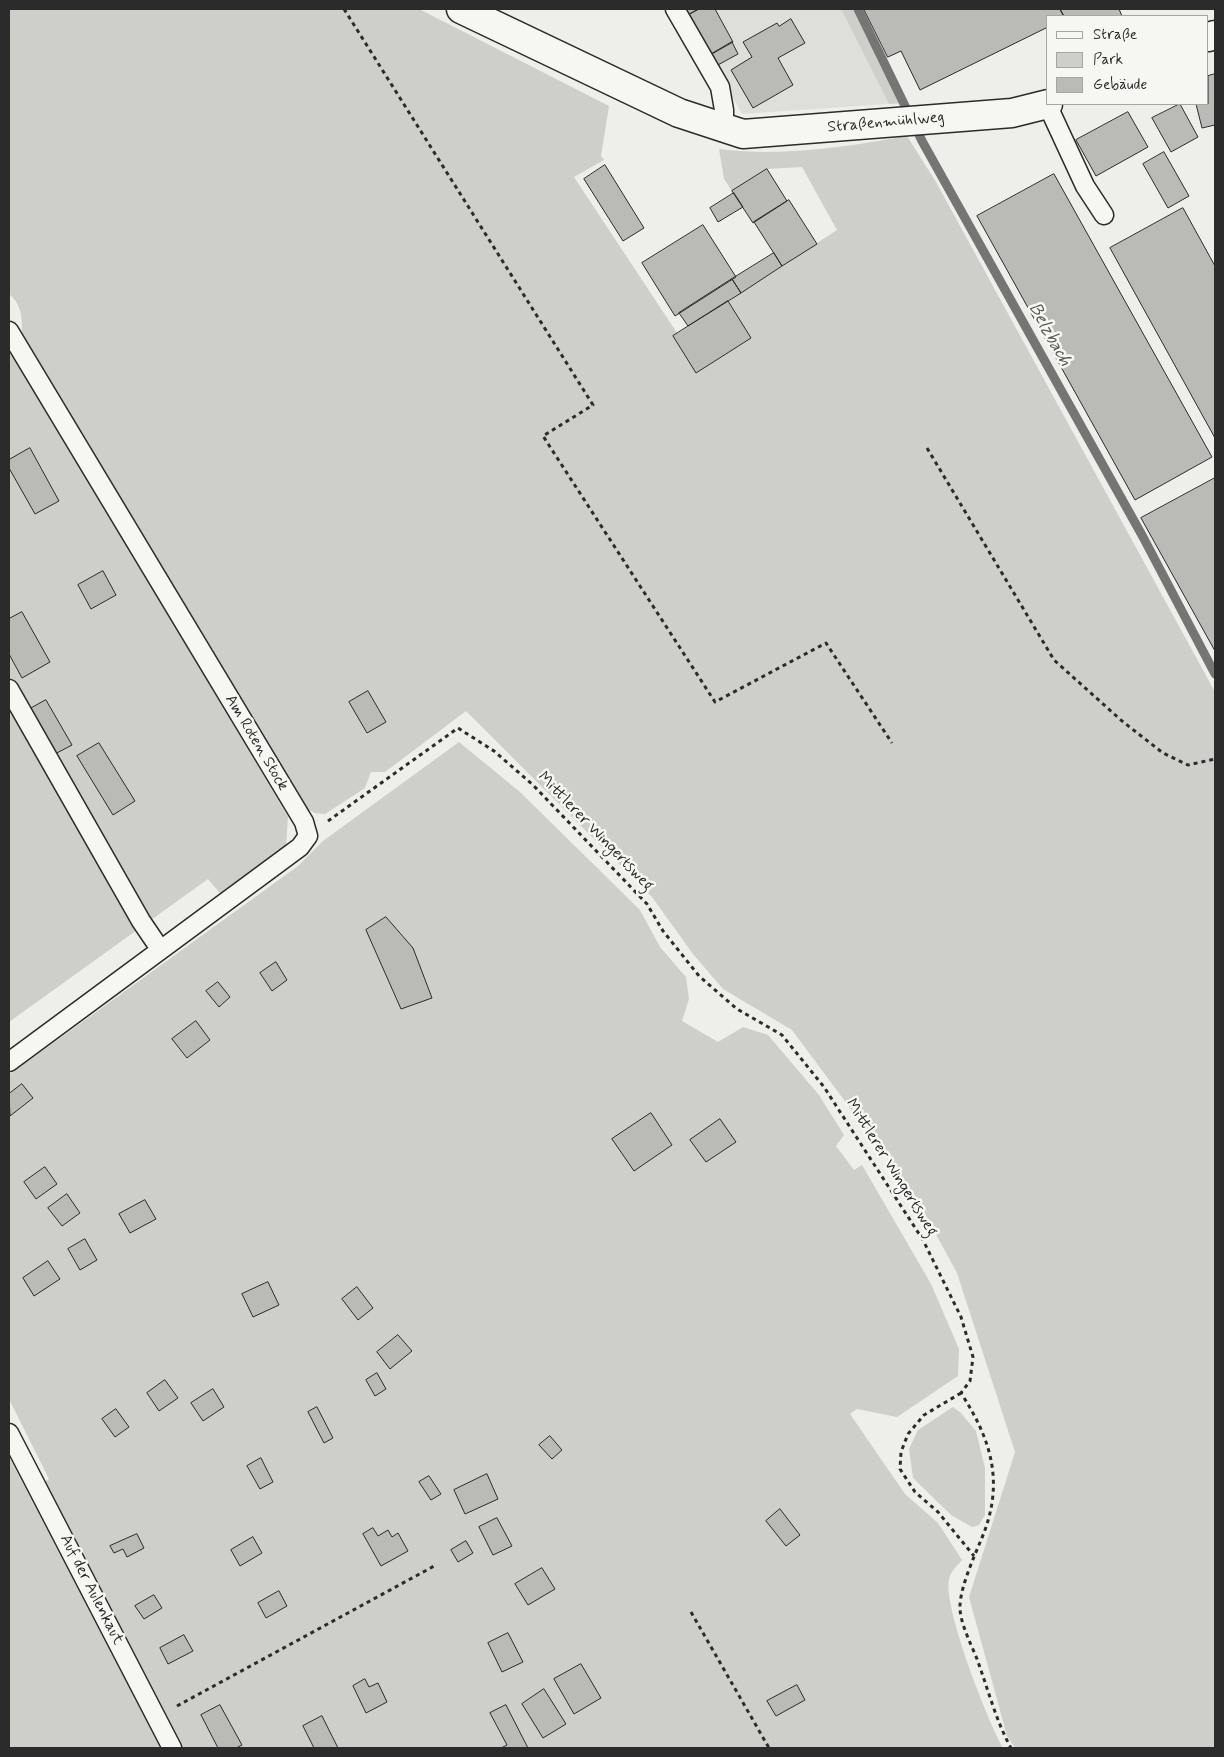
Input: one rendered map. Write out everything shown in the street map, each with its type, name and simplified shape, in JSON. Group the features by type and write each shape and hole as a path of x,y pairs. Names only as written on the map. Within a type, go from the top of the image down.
{"street":[{"name":"Straßenmühlweg","path":"461,9 679,113 724,130 743,134 1012,112 1046,104"}],"lane":[{"path":"675,9 720,87 724,110 724,130"},
{"path":"1047,105 1085,186 1104,215"},
{"name":"Am Roten Stock","path":"9,331 299,814 308,836"},
{"path":"9,689 141,922 160,949"},
{"path":"9,1062 300,847 308,836"},
{"name":"Auf der Aulenkaut","path":"9,1433 172,1748"}],"path":[{"path":"344,9 592,405 543,436 715,702 826,643 892,743"},
{"path":"926,448 1054,660 1122,721 1163,753 1188,765 1215,759"},
{"name":"Mittlerer Wingertsweg","path":"308,836 458,728 494,751 532,785 647,904 663,931 699,976 737,1009 782,1035 824,1087 919,1233 961,1317 973,1357 970,1381 961,1392"},
{"path":"974,1556 938,1512 915,1492 900,1469 901,1452 908,1434 924,1415 961,1392 987,1439 993,1461 991,1510 974,1556 960,1609 969,1638 1011,1748"},
{"path":"156,1717 436,1565"},
{"path":"692,1612 769,1748"}],"shaded area":[{"path":"683,9 841,9 889,104 742,114"}],"green space":[{"path":"9,9 419,9 609,106 601,156 604,160 574,177 677,333 673,336 696,373 751,338 728,301 837,230 802,167 767,169 732,191 724,179 719,149 767,152 814,150 907,136 936,182 1215,692 1215,1748 1015,1748 1007,1736 969,1597 1015,1452 957,1273 914,1194 792,1030 723,989 693,954 652,897 466,711 385,772 371,772 365,788 325,814 315,813 306,808 22,333 19,307 9,294"},
{"path":"841,9 859,9 908,103 889,104"},
{"path":"9,347 288,817 286,846 220,893 208,879 9,1022"},
{"path":"459,742 520,792 640,910 660,947 686,977 689,999 682,1021 718,1042 743,1027 768,1035 819,1095 844,1135 836,1146 854,1170 862,1165 931,1284 959,1349 958,1376 897,1417 857,1409 850,1414 905,1494 938,1523 962,1560 950,1576 949,1589 952,1609 967,1662 987,1714 1003,1748 182,1748 43,1483 49,1479 9,1399 9,1075 298,866 323,841"},
{"path":"953,1407 961,1413 976,1431 985,1468 985,1515 979,1525 972,1527 951,1515 913,1478 909,1449 918,1430"},
{"path":"9,1457 161,1748 9,1748"}],"building":[{"path":"685,9 699,9 688,15"},
{"path":"699,9 715,9 733,42 710,55 688,15"},
{"path":"864,9 1060,9 1063,15 1046,15 1046,28 920,90 901,51 888,57"},
{"path":"1060,9 1119,9 1122,15 1063,15"},
{"path":"791,19 805,43 778,58 793,85 753,108 731,70 752,57 743,42 777,23 779,26"},
{"path":"732,42 738,54 716,66 710,55"},
{"path":"1215,74 1215,125 1202,128 1196,105 1209,105 1209,76"},
{"path":"1181,105 1198,137 1171,152 1152,118"},
{"path":"1128,112 1148,147 1096,176 1076,140"},
{"path":"1164,152 1189,196 1168,208 1143,164"},
{"path":"605,165 644,228 623,241 584,179"},
{"path":"767,169 787,201 753,223 732,191"},
{"path":"1054,174 1212,457 1135,500 977,216"},
{"path":"734,193 743,207 718,222 710,208"},
{"path":"789,200 817,244 782,266 754,222"},
{"path":"1183,208 1215,266 1215,438 1110,248"},
{"path":"703,225 736,277 675,316 642,263"},
{"path":"774,253 782,266 741,293 732,279"},
{"path":"732,279 741,293 688,326 679,313"},
{"path":"728,301 751,338 696,373 673,336"},
{"path":"30,448 59,501 35,514 9,468 9,460"},
{"path":"1215,478 1215,651 1141,518"},
{"path":"103,571 116,595 91,609 78,585"},
{"path":"22,612 50,662 22,678 9,654 9,619"},
{"path":"368,691 386,722 367,733 349,702"},
{"path":"46,700 72,745 53,755 28,710"},
{"path":"99,743 135,801 113,815 77,756"},
{"path":"386,917 413,948 432,998 401,1009 366,930"},
{"path":"276,962 287,980 272,991 260,973"},
{"path":"218,982 230,997 219,1007 206,991"},
{"path":"196,1021 210,1040 187,1058 172,1039"},
{"path":"22,1084 33,1098 10,1116 9,1094"},
{"path":"651,1113 672,1145 634,1171 612,1139"},
{"path":"720,1119 736,1142 706,1162 690,1140"},
{"path":"45,1167 57,1184 36,1199 24,1182"},
{"path":"67,1194 80,1213 62,1226 48,1208"},
{"path":"145,1200 156,1219 130,1233 119,1214"},
{"path":"85,1239 97,1260 80,1270 68,1249"},
{"path":"48,1261 60,1279 34,1296 23,1278"},
{"path":"268,1282 279,1305 253,1317 242,1294"},
{"path":"357,1287 373,1308 358,1320 342,1299"},
{"path":"398,1335 412,1351 390,1369 377,1352"},
{"path":"377,1373 386,1389 375,1396 366,1380"},
{"path":"165,1380 178,1398 159,1411 147,1393"},
{"path":"213,1389 224,1407 203,1421 191,1403"},
{"path":"317,1407 333,1438 324,1443 308,1412"},
{"path":"116,1409 129,1427 115,1437 102,1419"},
{"path":"550,1436 562,1450 552,1459 539,1445"},
{"path":"261,1458 273,1482 260,1489 247,1466"},
{"path":"487,1474 498,1499 465,1514 454,1490"},
{"path":"429,1476 441,1494 431,1500 419,1482"},
{"path":"780,1509 800,1535 786,1546 766,1521"},
{"path":"497,1518 512,1546 493,1555 479,1527"},
{"path":"373,1528 378,1536 388,1530 392,1537 398,1533 408,1551 381,1566 363,1534"},
{"path":"137,1534 144,1548 127,1557 123,1549 114,1553 110,1546"},
{"path":"253,1537 262,1553 240,1566 231,1550"},
{"path":"466,1541 473,1553 458,1562 451,1550"},
{"path":"542,1568 555,1589 528,1605 515,1584"},
{"path":"279,1591 287,1606 266,1618 258,1603"},
{"path":"154,1595 162,1608 144,1619 135,1606"},
{"path":"508,1633 523,1662 502,1672 488,1643"},
{"path":"184,1635 193,1651 168,1664 160,1648"},
{"path":"581,1664 601,1698 574,1714 554,1679"},
{"path":"365,1679 369,1687 378,1683 387,1702 366,1713 353,1686"},
{"path":"797,1685 805,1700 776,1716 767,1701"},
{"path":"544,1689 566,1724 543,1738 522,1704"},
{"path":"220,1705 242,1745 236,1748 218,1748 201,1715"},
{"path":"506,1705 528,1748 501,1748 507,1745 490,1713"},
{"path":"322,1716 338,1748 314,1748 303,1726"}],"waterway":[{"name":"Belzbach","path":"858,9 922,141 1143,537 1215,674"}]}
